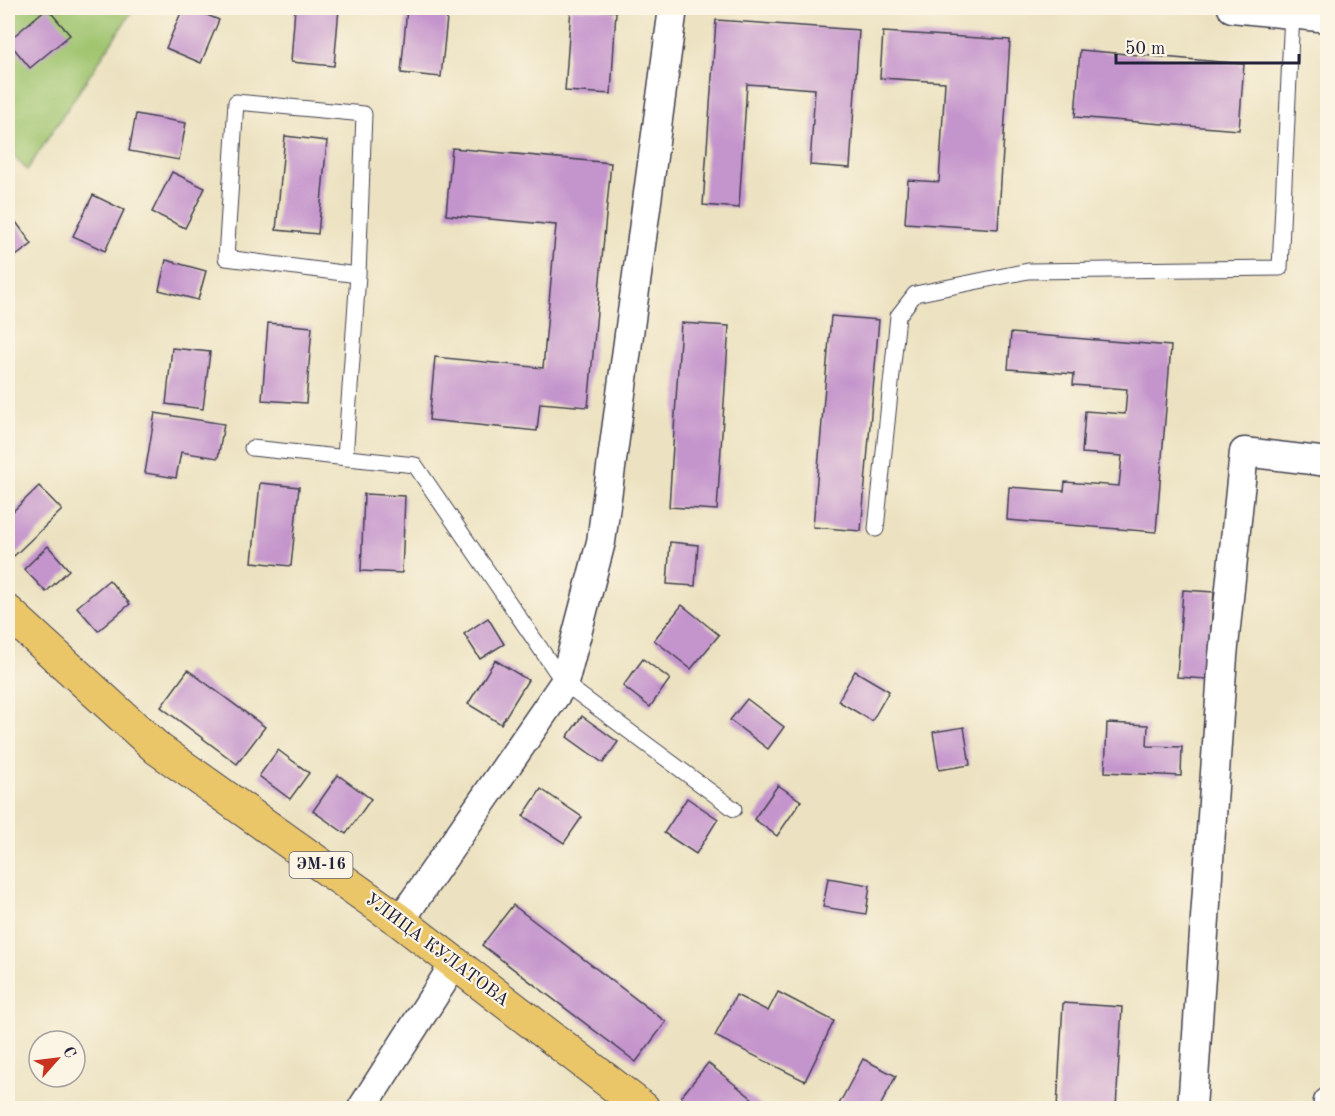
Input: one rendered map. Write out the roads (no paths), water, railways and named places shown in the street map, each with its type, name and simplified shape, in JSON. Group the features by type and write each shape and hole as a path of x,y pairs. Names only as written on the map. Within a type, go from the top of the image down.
{"highway":[{"name":"УЛИЦА КУЛАТОВА","path":"8,612 158,749 400,921 643,1108"}],"street":[{"path":"400,921 564,683 601,542 673,8"},
{"path":"1232,8 1309,14"},
{"path":"1192,1108 1223,656 1244,452 1328,462"},
{"path":"362,1108 455,963"},
{"path":"1327,1108 1328,1102"}],"lane":[{"path":"876,529 898,316 915,294 1028,271 1280,268 1309,14"},
{"path":"345,458 358,275 364,114 236,102 226,258 358,275"},
{"path":"252,448 415,465 564,683 734,809"}]}
